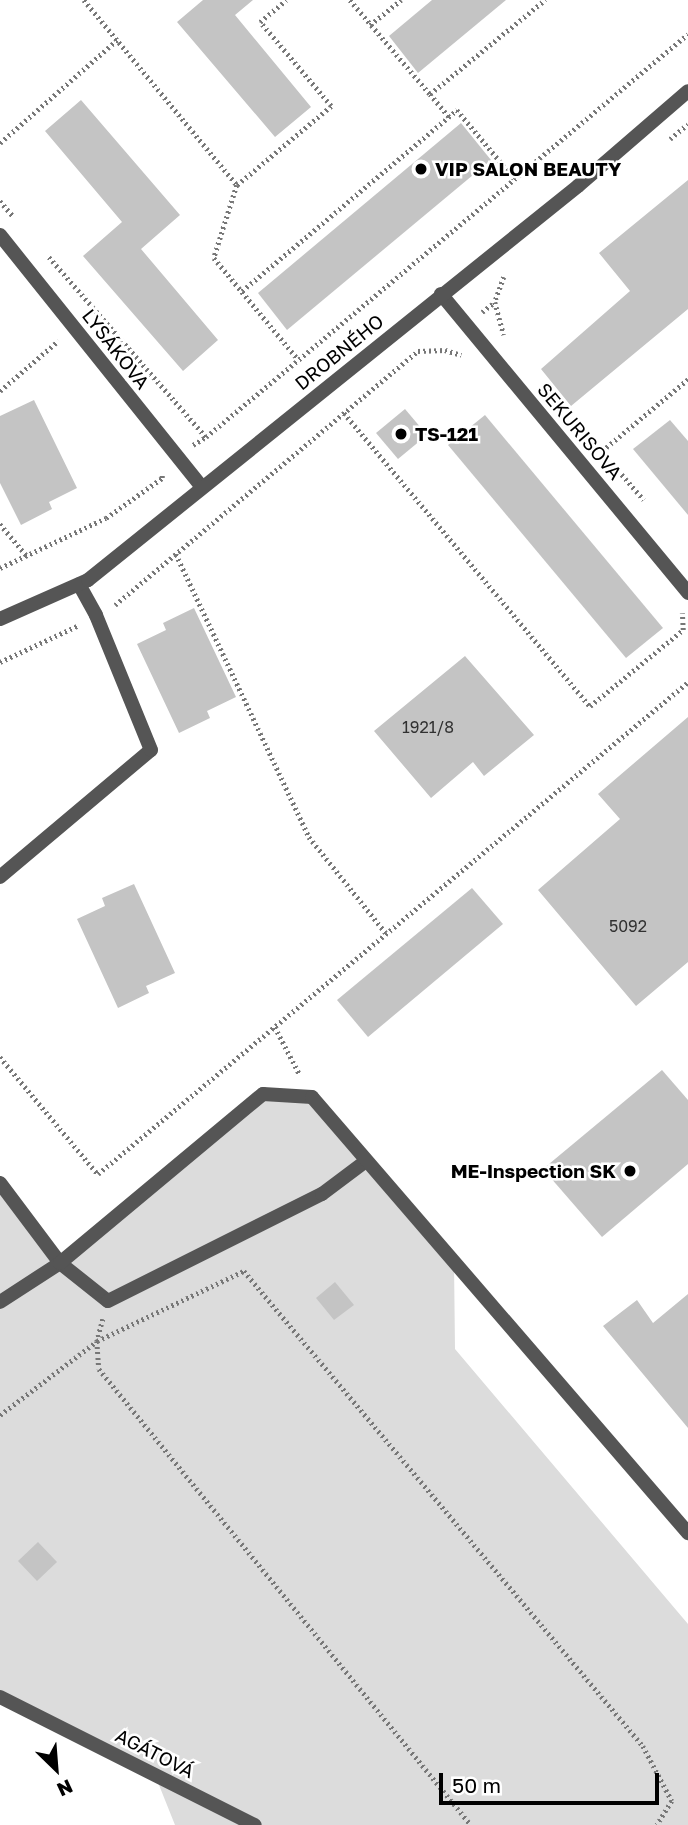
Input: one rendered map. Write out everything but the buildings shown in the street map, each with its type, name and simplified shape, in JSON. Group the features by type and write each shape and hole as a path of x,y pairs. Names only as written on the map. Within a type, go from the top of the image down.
{"street":[{"name":"DROBNÉHO","path":"0,619 79,584 578,187 688,92"},
{"name":"LYSÁKOVA","path":"0,235 202,487"},
{"name":"SEKURISOVA","path":"441,294 688,593"},
{"path":"0,877 151,750 96,615 79,584"},
{"path":"0,1302 60,1263 263,1094 312,1097 688,1534"},
{"path":"0,1183 60,1263 108,1301 322,1194 366,1161"},
{"name":"AGÁTOVÁ","path":"0,1697 255,1825"}],"path":[{"path":"84,0 237,185"},
{"path":"286,0 260,22 331,106 237,185 214,258 297,358"},
{"path":"350,0 449,117"},
{"path":"370,24 401,0"},
{"path":"430,94 545,0"},
{"path":"0,568 106,518 162,478 160,460 175,455 206,437 297,358 688,34"},
{"path":"0,143 117,40"},
{"path":"242,291 457,110 514,178"},
{"path":"667,141 688,124"},
{"path":"0,201 18,222"},
{"path":"45,252 206,437"},
{"path":"513,270 502,278 495,302 504,334 513,344"},
{"path":"0,391 60,339 68,349"},
{"path":"0,663 114,606 418,351 445,350 472,358"},
{"path":"603,451 688,379"},
{"path":"344,413 590,706 683,630"},
{"path":"593,440 644,500"},
{"path":"0,524 27,555"},
{"path":"176,553 309,837 386,933"},
{"path":"682,611 683,630 688,637"},
{"path":"0,1057 98,1174 688,682"},
{"path":"275,1027 312,1097"},
{"path":"0,1415 97,1340 244,1270 643,1746 672,1801 657,1825"},
{"path":"108,1301 97,1340 99,1368 471,1825"}],"shaded area":[{"path":"263,1094 312,1097 454,1262 455,1349 688,1624 688,1825 175,1825 155,1775 0,1697 0,1183 60,1263"}],"place":[{"name":"VIP SALON BEAUTY","path":"421,169"},
{"name":"TS-121","path":"401,434"},
{"name":"ME-Inspection SK","path":"630,1171"}]}
